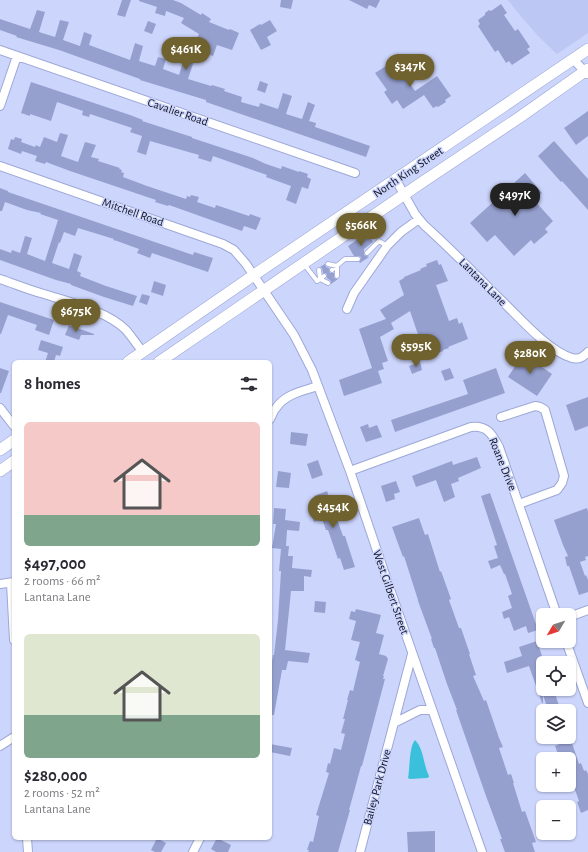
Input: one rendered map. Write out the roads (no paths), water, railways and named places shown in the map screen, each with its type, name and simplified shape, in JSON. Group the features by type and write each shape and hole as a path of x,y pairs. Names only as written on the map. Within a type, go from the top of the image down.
{"main road":[{"name":"North King Street","path":"131,360 588,49"},
{"name":"North King Street","path":"162,360 587,72"},
{"path":"0,450 12,441"},
{"path":"0,471 12,462"}],"street":[{"name":"Cavalier Road","path":"0,50 355,173"},
{"path":"0,106 17,56"},
{"path":"573,59 587,72"},
{"name":"Mitchell Road","path":"0,166 230,247 238,253 254,275"},
{"name":"Lantana Lane","path":"396,180 419,219 536,334 561,353 571,358 581,358 588,352"},
{"path":"347,310 354,293 387,246 401,232 419,219"},
{"name":"West Gilbert Street","path":"254,275 300,347 312,370 350,472 482,852"},
{"path":"0,279 86,307 107,317 118,323 126,330 143,352"},
{"path":"272,415 275,408 283,399 290,395 318,386"},
{"path":"501,417 535,406 545,410 564,476 562,483 557,490 519,504"},
{"path":"0,408 12,423"},
{"name":"Roane Drive","path":"350,472 471,427 479,426 487,430 493,436 499,447 555,608"},
{"path":"0,584 12,582"},
{"path":"576,614 588,610"},
{"path":"568,648 588,703"},
{"name":"Bailey Park Drive","path":"360,852 412,653"},
{"path":"394,723 420,710 432,710"},
{"path":"0,746 12,738"},
{"path":"27,840 28,852"},
{"path":"193,852 199,840"}],"lane":[{"path":"366,253 379,241 387,246"},
{"path":"332,270 345,260 358,259"},
{"path":"304,263 317,281 322,278"},
{"path":"328,264 337,266"},
{"path":"337,266 337,276"},
{"path":"319,270 322,278 328,283"}]}
